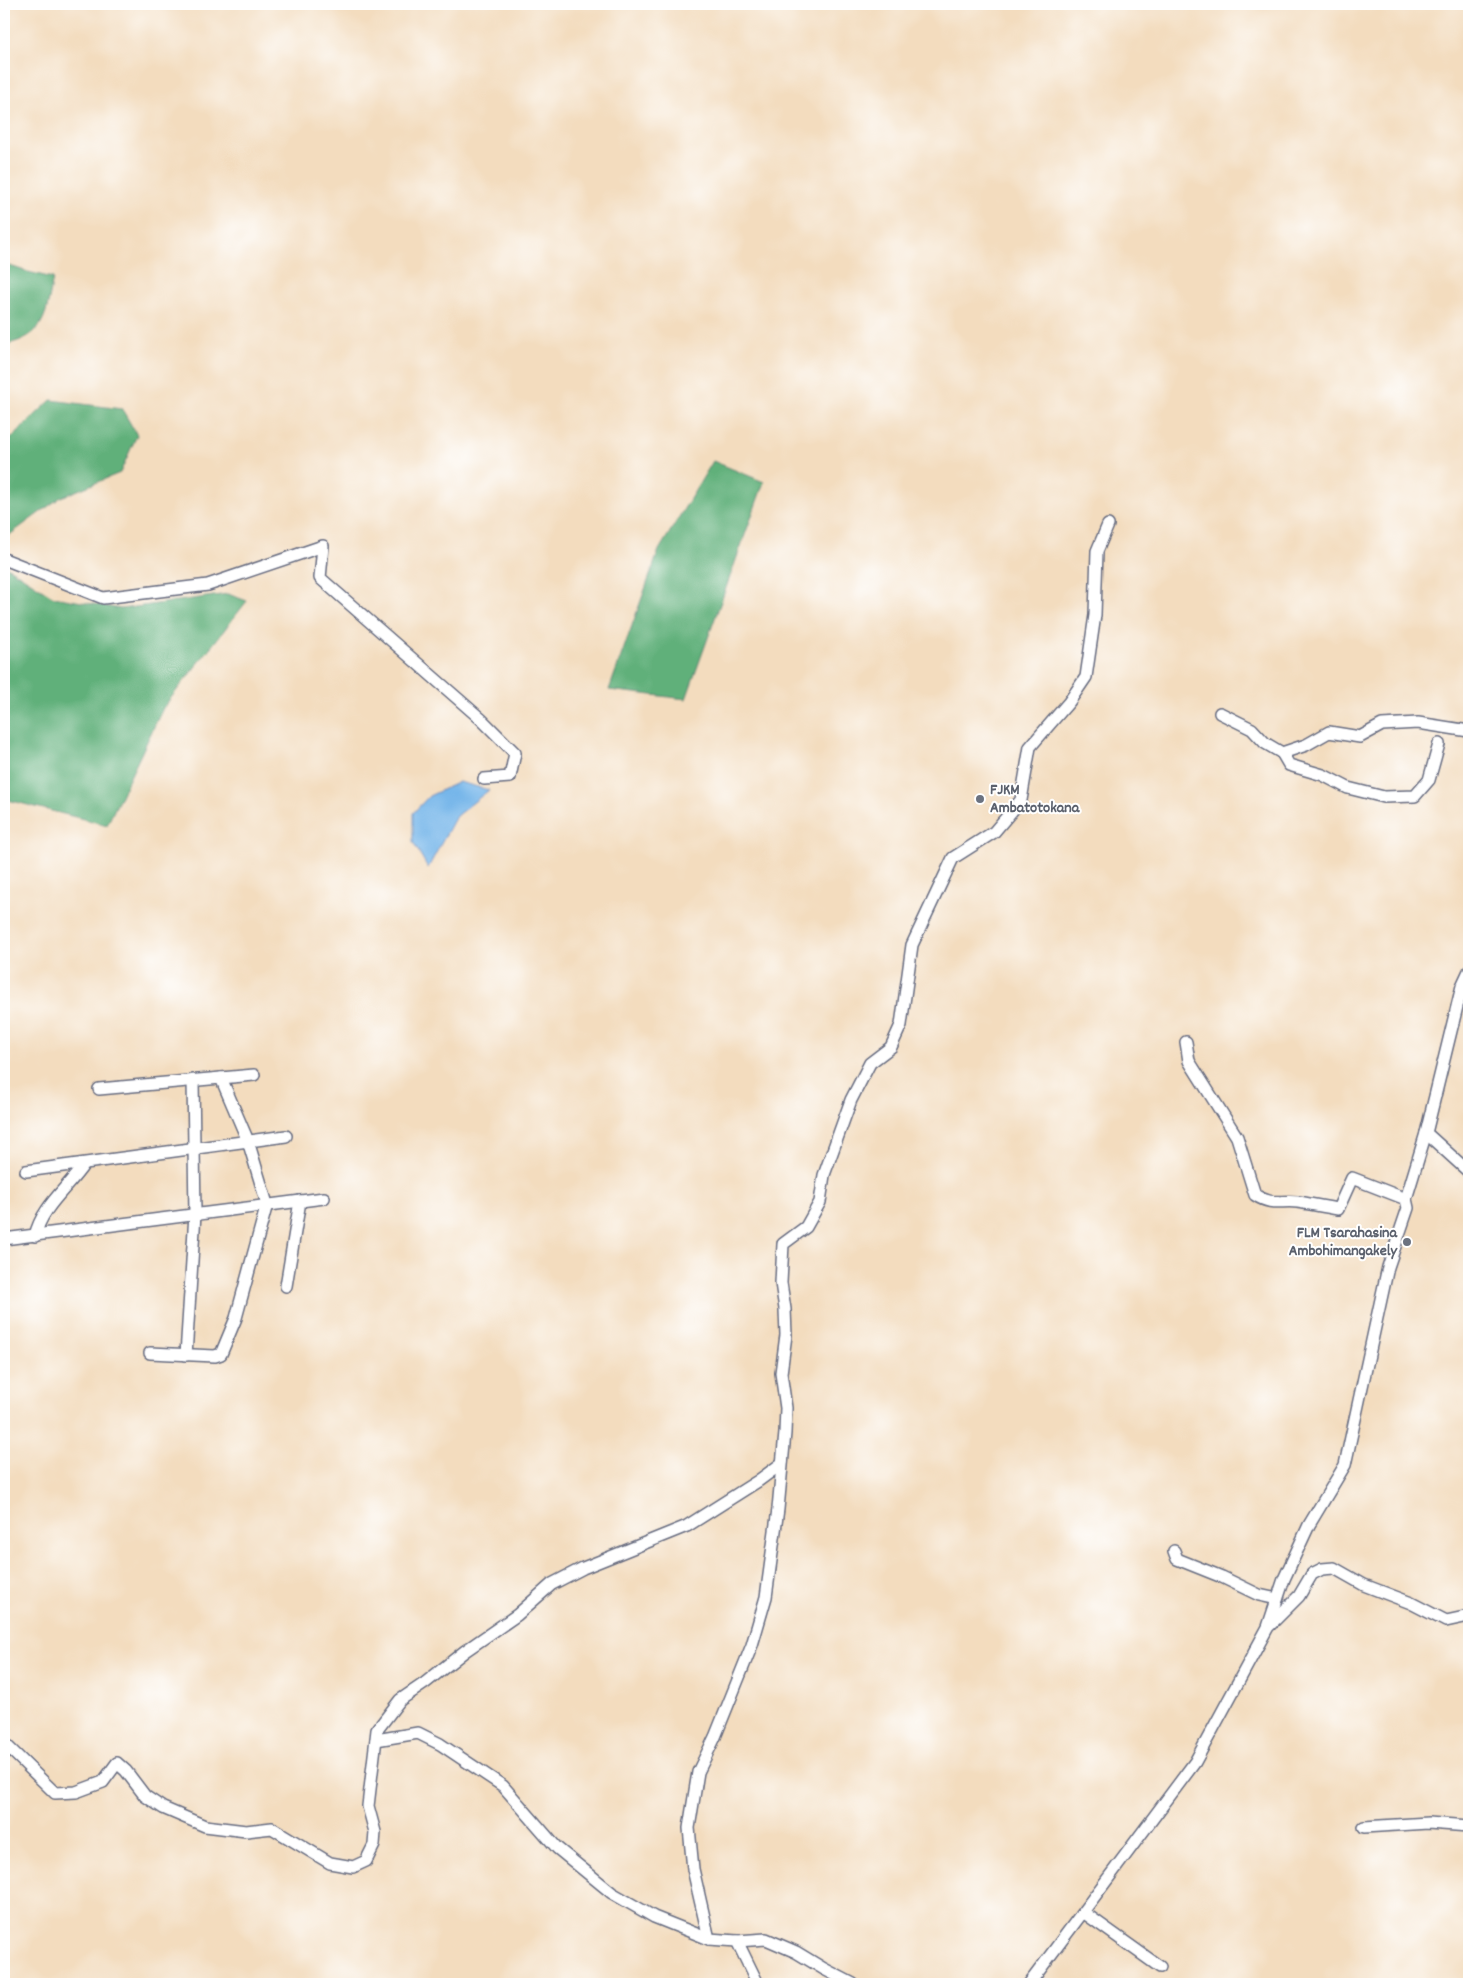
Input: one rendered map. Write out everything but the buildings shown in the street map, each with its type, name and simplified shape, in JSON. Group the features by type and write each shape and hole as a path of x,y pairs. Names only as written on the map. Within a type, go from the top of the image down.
{"street":[{"path":"709,1939 693,1869 690,1828 698,1772 715,1737 752,1645 766,1597 778,1509 785,1433 786,1408 781,1373 786,1334 781,1283 782,1244 806,1227 820,1202 824,1175 851,1100 870,1063 891,1046 901,1025 912,945 953,858 994,832 1021,800 1030,747 1069,702 1086,677 1095,615 1097,551 1108,525"},
{"path":"4,559 103,598 208,585 323,546 320,578 481,719 515,753 510,777 484,779"},
{"path":"1220,713 1252,729 1265,743 1282,753 1288,764 1323,775 1348,788 1384,797 1415,796 1429,780 1439,744"},
{"path":"1282,753 1306,745 1329,732 1360,738 1382,725 1418,723 1469,731"},
{"path":"1029,1984 1195,1762 1268,1627 1284,1579 1309,1525 1345,1465 1388,1267 1408,1208 1406,1199 1426,1133 1469,971"},
{"path":"1186,1042 1188,1061 1237,1137 1255,1194 1262,1200 1273,1203 1296,1202 1338,1209 1352,1178 1406,1199"},
{"path":"99,1089 254,1075"},
{"path":"150,1354 214,1356 221,1354 236,1318 267,1204 248,1141 221,1078"},
{"path":"186,1355 195,1214 193,1080"},
{"path":"1426,1133 1469,1172"},
{"path":"26,1171 194,1150 286,1136"},
{"path":"35,1236 38,1223 60,1192 76,1176 84,1164"},
{"path":"4,1239 324,1198"},
{"path":"286,1286 300,1201"},
{"path":"4,1743 55,1793 76,1792 103,1782 117,1763 126,1771 144,1796 164,1808 205,1826 246,1831 272,1828 330,1863 353,1866 366,1860 374,1845 375,1832 368,1806 377,1730 400,1700 517,1615 552,1584 583,1568 687,1526 758,1482 781,1464"},
{"path":"1174,1551 1177,1559 1222,1577 1259,1595 1277,1599"},
{"path":"1268,1627 1299,1596 1312,1574 1322,1569 1334,1568 1364,1586 1412,1603 1446,1621 1469,1616"},
{"path":"376,1740 418,1733 440,1744 503,1786 557,1848 612,1893 654,1917 709,1939 737,1941 766,1939 796,1952 853,1984"},
{"path":"1364,1828 1428,1823 1469,1826"},
{"path":"1083,1912 1160,1967"},
{"path":"737,1941 758,1984"}],"green space":[{"path":"4,264 53,278 42,322 28,336 4,345"},
{"path":"51,400 122,409 137,435 120,473 61,497 4,539 4,445"},
{"path":"713,461 764,482 686,699 609,690 659,550"},
{"path":"4,565 54,597 121,609 228,594 247,601 163,708 107,825 4,799"}],"water":[{"path":"459,782 489,790 456,816 428,868 413,842 413,813 429,796"}],"place":[{"name":"FJKM Ambatotokana","path":"980,799"},
{"name":"FLM Tsarahasina Ambohimangakely","path":"1407,1242"}]}
